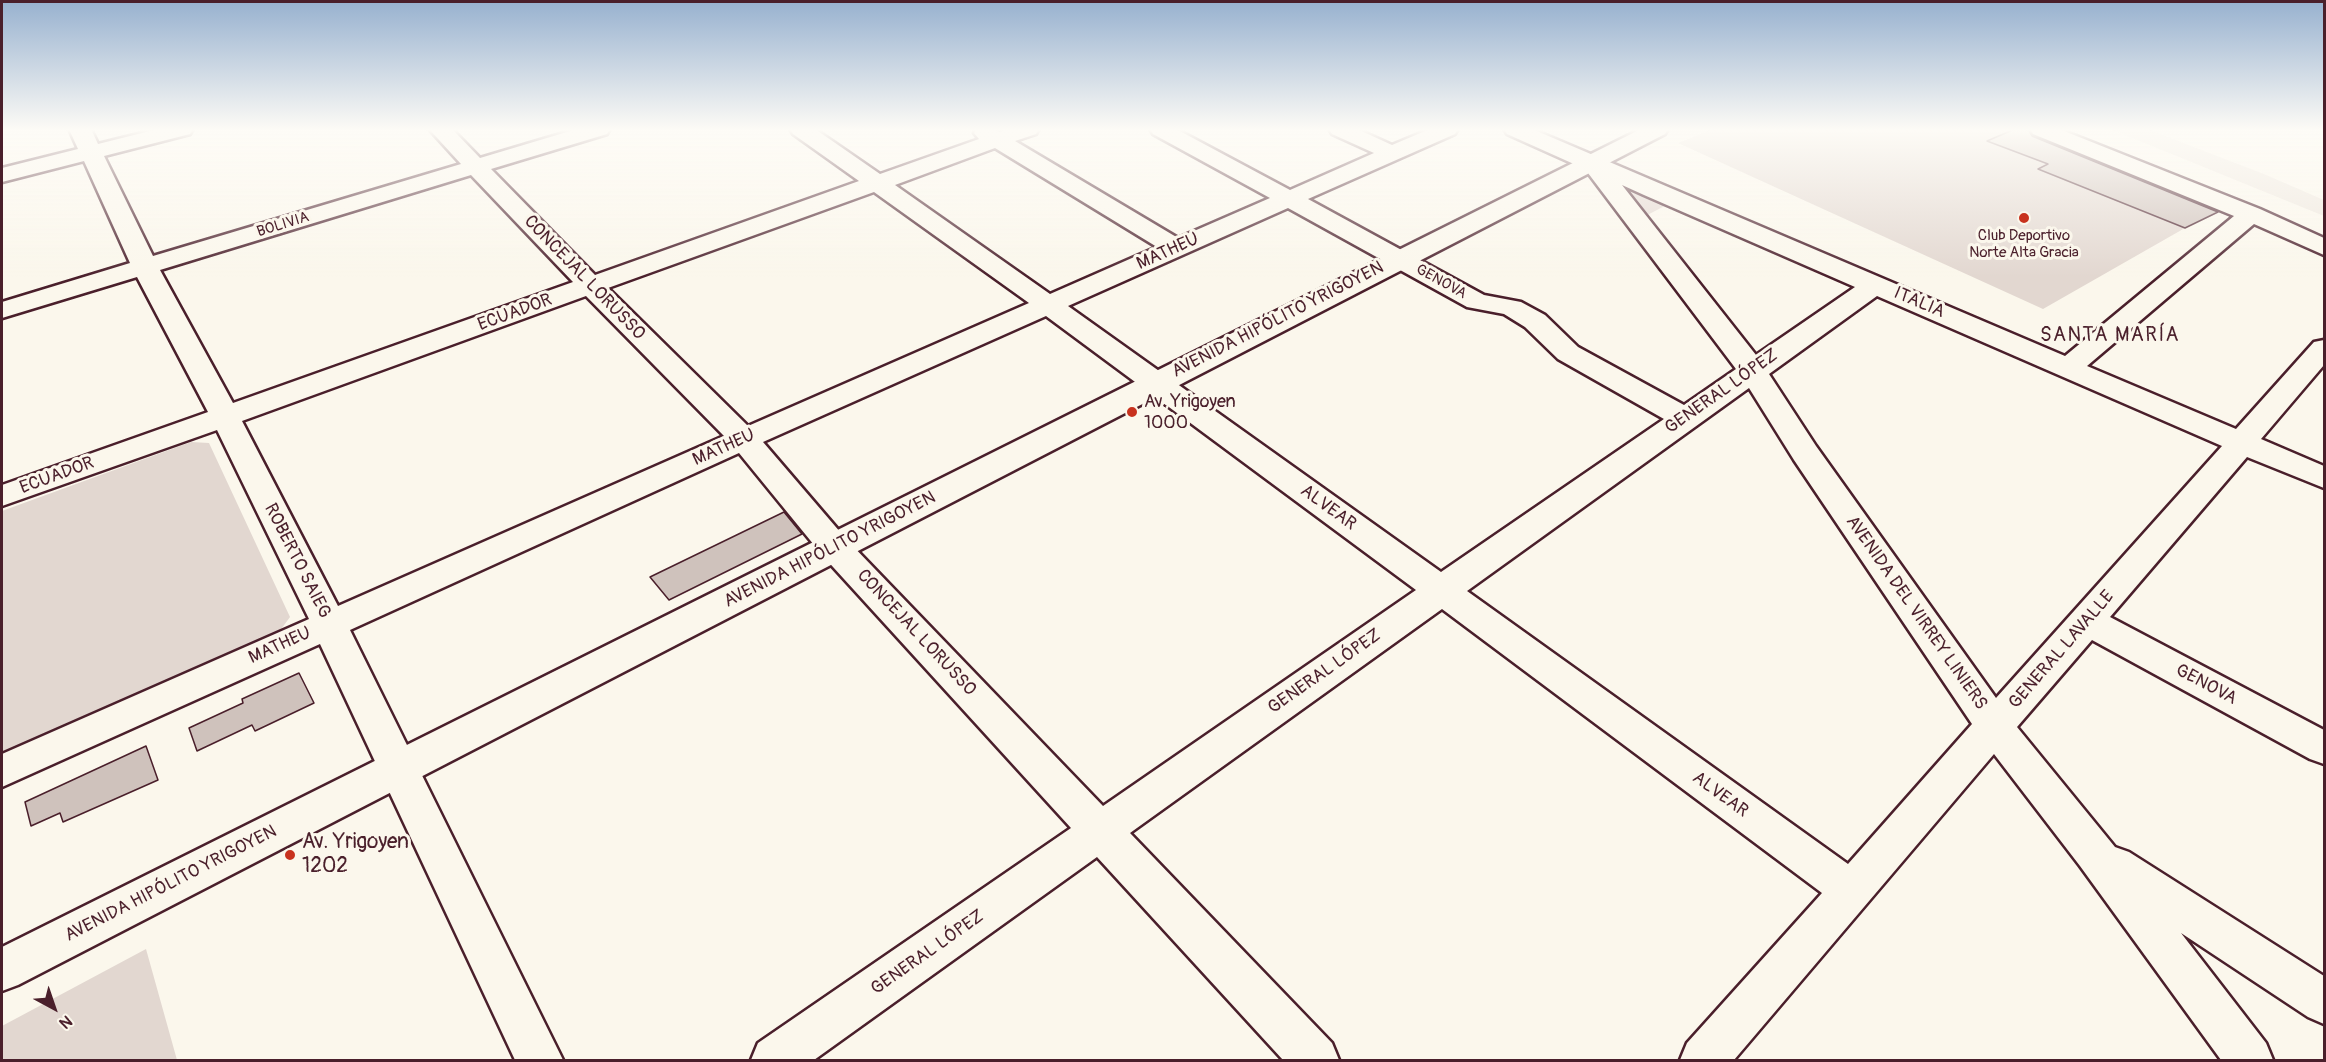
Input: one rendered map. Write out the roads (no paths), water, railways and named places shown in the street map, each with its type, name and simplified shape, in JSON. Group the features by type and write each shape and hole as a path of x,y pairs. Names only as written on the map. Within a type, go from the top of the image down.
{"street":[{"name":"ROBERTO SAIEG","path":"105,179 145,267 225,416 329,624 539,1060"},
{"name":"BOLIVIA","path":"2,310 436,179"},
{"name":"CONCEJAL LORUSSO","path":"489,179 591,286 744,439 835,548 1102,830 1315,1060"},
{"name":"ALVEAR","path":"873,179 1157,382 1852,891"},
{"name":"ECUADOR","path":"2,496 889,179"},
{"path":"1061,179 1176,248"},
{"name":"GENOVA","path":"1252,179 1476,301 1512,309 1535,321 1569,353 1685,418"},
{"name":"MATHEU","path":"2,771 744,439 1335,179"},
{"name":"AVENIDA HIPÓLITO YRIGOYEN","path":"2,970 835,548 1557,179"},
{"name":"AVENIDA DEL VIRREY LINIERS","path":"1604,179 1752,371 1805,453 1995,726 2095,853 2249,1060"},
{"name":"ITALIA","path":"1628,179 2325,478"},
{"path":"2163,179 2325,247"},
{"path":"2069,367 2251,214"},
{"name":"GENERAL LÓPEZ","path":"775,1060 1875,285"},
{"name":"GENERAL LAVALLE","path":"1704,1060 2325,348"},
{"name":"GENOVA","path":"2087,621 2325,748"},
{"path":"2095,853 2325,1002"}],"place":[{"name":"Club Deportivo Norte Alta Gracia","path":"2024,218"},
{"name":"Av. Yrigoyen 1000","path":"1132,412"},
{"name":"Av. Yrigoyen 1202","path":"290,855"}],"district":[{"name":"SANTA MARÍA","path":"2110,336"}]}
